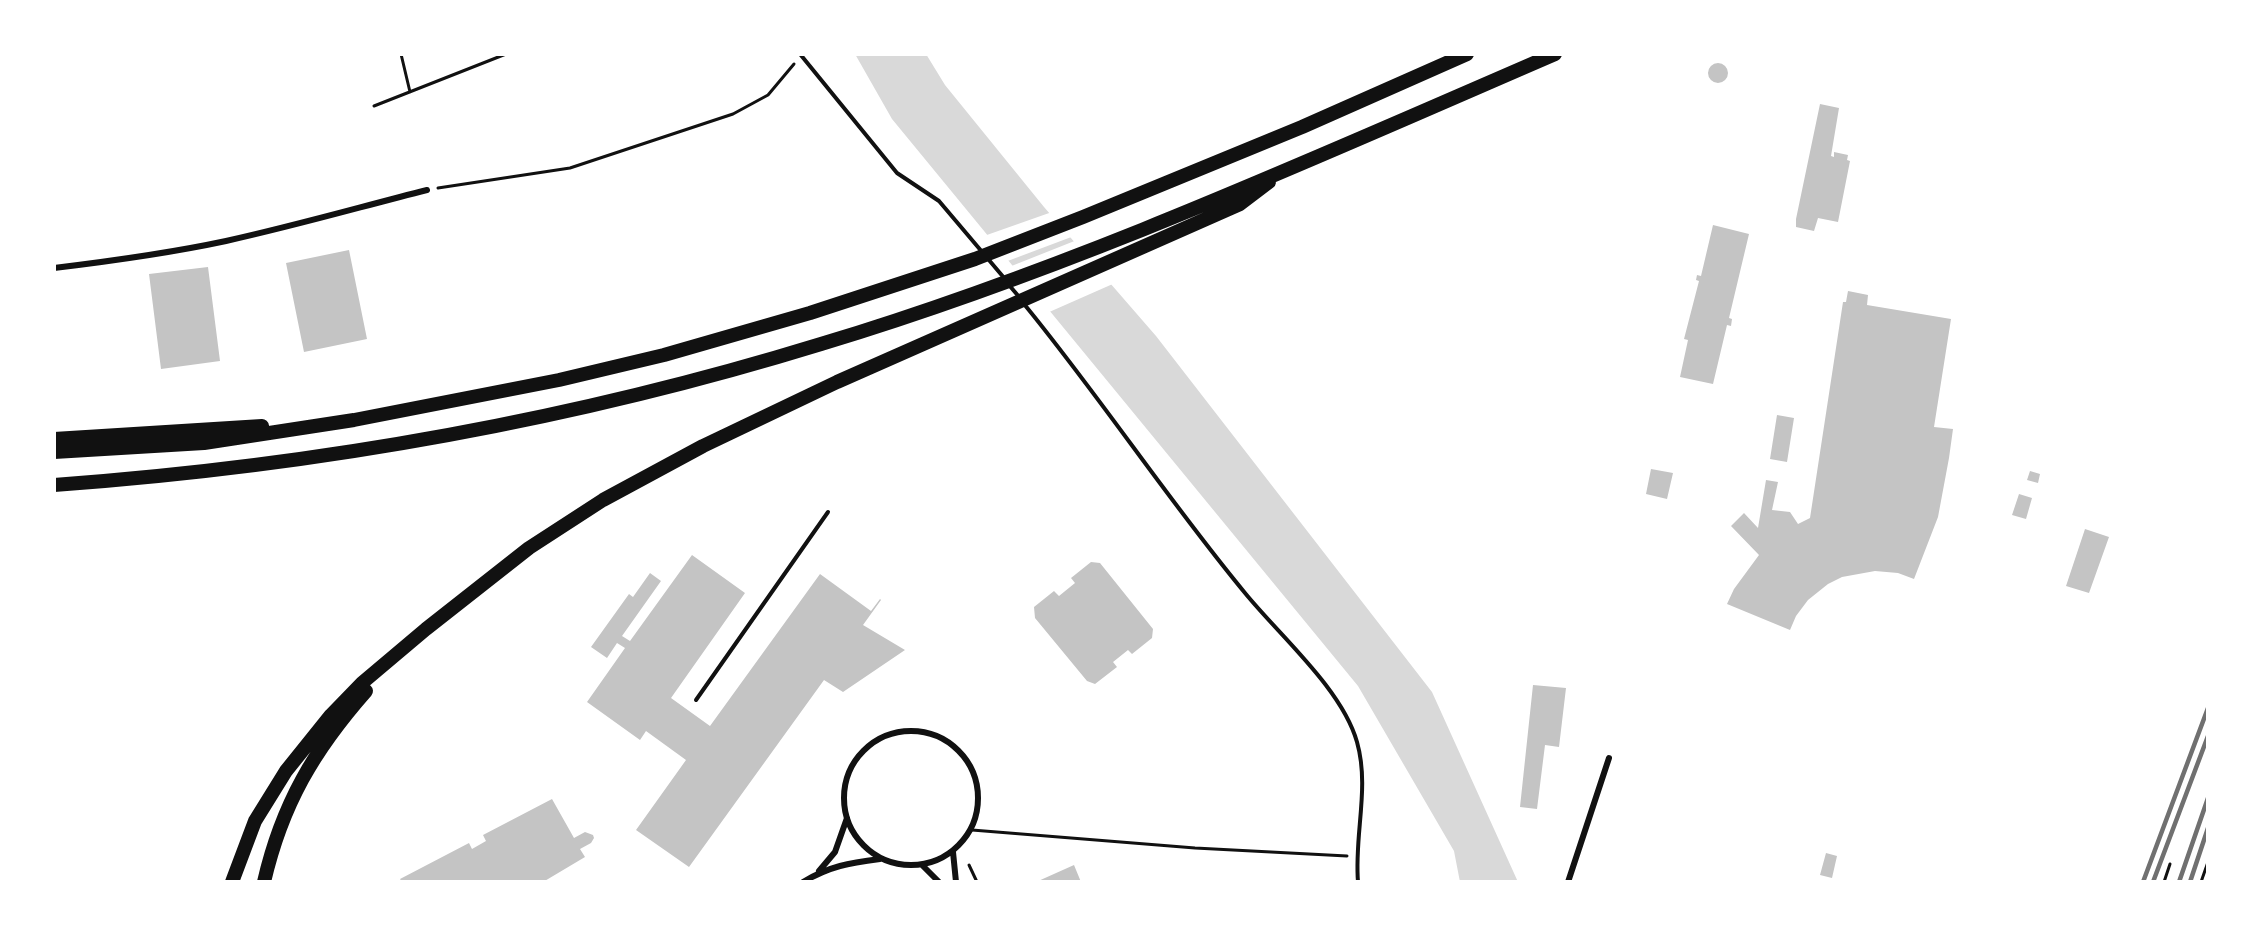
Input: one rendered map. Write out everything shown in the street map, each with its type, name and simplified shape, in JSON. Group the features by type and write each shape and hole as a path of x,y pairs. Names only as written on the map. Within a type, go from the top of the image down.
{"highway":[{"path":"54,452 204,443 354,420 559,380 664,355 810,313 975,259 1302,128 1467,54"},
{"path":"54,485 250,467 398,445 581,409 711,376 823,344 999,284 1102,244 1286,170 1555,54"},
{"path":"232,882 255,821 286,771 338,707 362,683 426,629 529,548 603,500 703,446 837,382 1240,204 1286,170"},
{"path":"54,439 354,420"},
{"path":"264,882 270,856 286,813 299,781 316,753 365,692 426,629"}],"street":[{"path":"54,268 120,260 224,241 427,190"},
{"path":"913,730 933,734 951,743 965,757 975,775 979,795 978,813 972,830 953,852 938,861 922,865 901,866 880,859 863,847 851,830 844,811 844,791 849,771 874,741 893,733 913,730"},
{"path":"1568,882 1609,758"},
{"path":"816,874 835,852 847,818"},
{"path":"953,852 956,882"},
{"path":"803,882 816,874 842,864 880,859"},
{"path":"922,865 939,882"}],"lane":[{"path":"801,55 897,173 939,201 964,229 1056,343 1246,594 1297,651 1337,701 1350,723 1357,744 1363,788 1356,857 1358,882"},
{"path":"696,700 828,512"}],"path":[{"path":"401,54 410,93"},
{"path":"374,106 506,54"},
{"path":"427,190 570,168 733,114 768,95 801,55"},
{"path":"972,830 1196,848 1356,857"},
{"path":"2202,882 2208,862"},
{"path":"2164,882 2170,864"},
{"path":"969,865 976,882"}],"shaded area":[{"path":"855,54 926,54 945,85 1044,207 1156,336 1432,692 1518,882 1460,882 1454,851 1358,686 892,119"}],"pier":[{"path":"1052,212 1074,236 1005,262 984,236"},
{"path":"1077,240 1115,283 1047,313 1009,267"}],"building":[{"path":"1718,63 1725,66 1728,73 1725,80 1718,83 1711,80 1708,73 1711,66"},
{"path":"1820,104 1839,108 1831,156 1834,157 1834,152 1848,155 1847,160 1850,161 1838,222 1818,218 1814,231 1796,227 1796,219"},
{"path":"1713,225 1749,234 1729,318 1732,319 1731,326 1727,325 1713,384 1680,377 1688,340 1684,339 1699,281 1696,280 1697,275 1701,276"},
{"path":"349,250 367,339 304,352 286,263"},
{"path":"208,267 220,361 161,369 149,274"},
{"path":"1848,291 1868,295 1867,305 1951,319 1934,427 1953,429 1949,458 1938,517 1914,579 1898,573 1875,571 1842,577 1828,584 1808,600 1796,616 1790,630 1727,604 1734,589 1759,555 1731,526 1744,513 1758,528 1766,480 1778,482 1772,510 1790,512 1798,524 1810,518 1843,302 1846,302"},
{"path":"1777,415 1794,418 1787,462 1770,459"},
{"path":"1651,469 1673,473 1667,499 1646,494"},
{"path":"2030,471 2040,474 2038,483 2027,480"},
{"path":"2019,494 2032,498 2026,519 2012,515"},
{"path":"2085,529 2109,537 2089,593 2066,586"},
{"path":"692,555 745,593 671,698 710,726 820,574 871,611 880,599 863,625 905,650 843,692 824,680 689,867 636,830 686,760 646,731 640,740 587,702 625,648 617,643 607,658 591,647 629,594 633,597 650,573 661,581 622,636 630,641"},
{"path":"1091,562 1100,563 1153,629 1152,638 1132,654 1128,650 1113,662 1117,667 1095,684 1087,681 1035,618 1034,607 1054,591 1059,596 1075,583 1071,578"},
{"path":"1533,685 1566,688 1559,747 1545,745 1537,809 1520,807"},
{"path":"552,799 574,838 585,832 593,835 594,838 591,843 580,849 585,857 543,882 402,882 400,879 469,843 472,849 486,841 483,835"},
{"path":"1826,853 1837,856 1832,878 1820,875"},
{"path":"1074,865 1081,882 1036,882"}],"railway":[{"path":"2143,882 2208,708"},
{"path":"2153,882 2208,736"},
{"path":"2179,882 2208,798"},
{"path":"2190,882 2208,828"}]}
